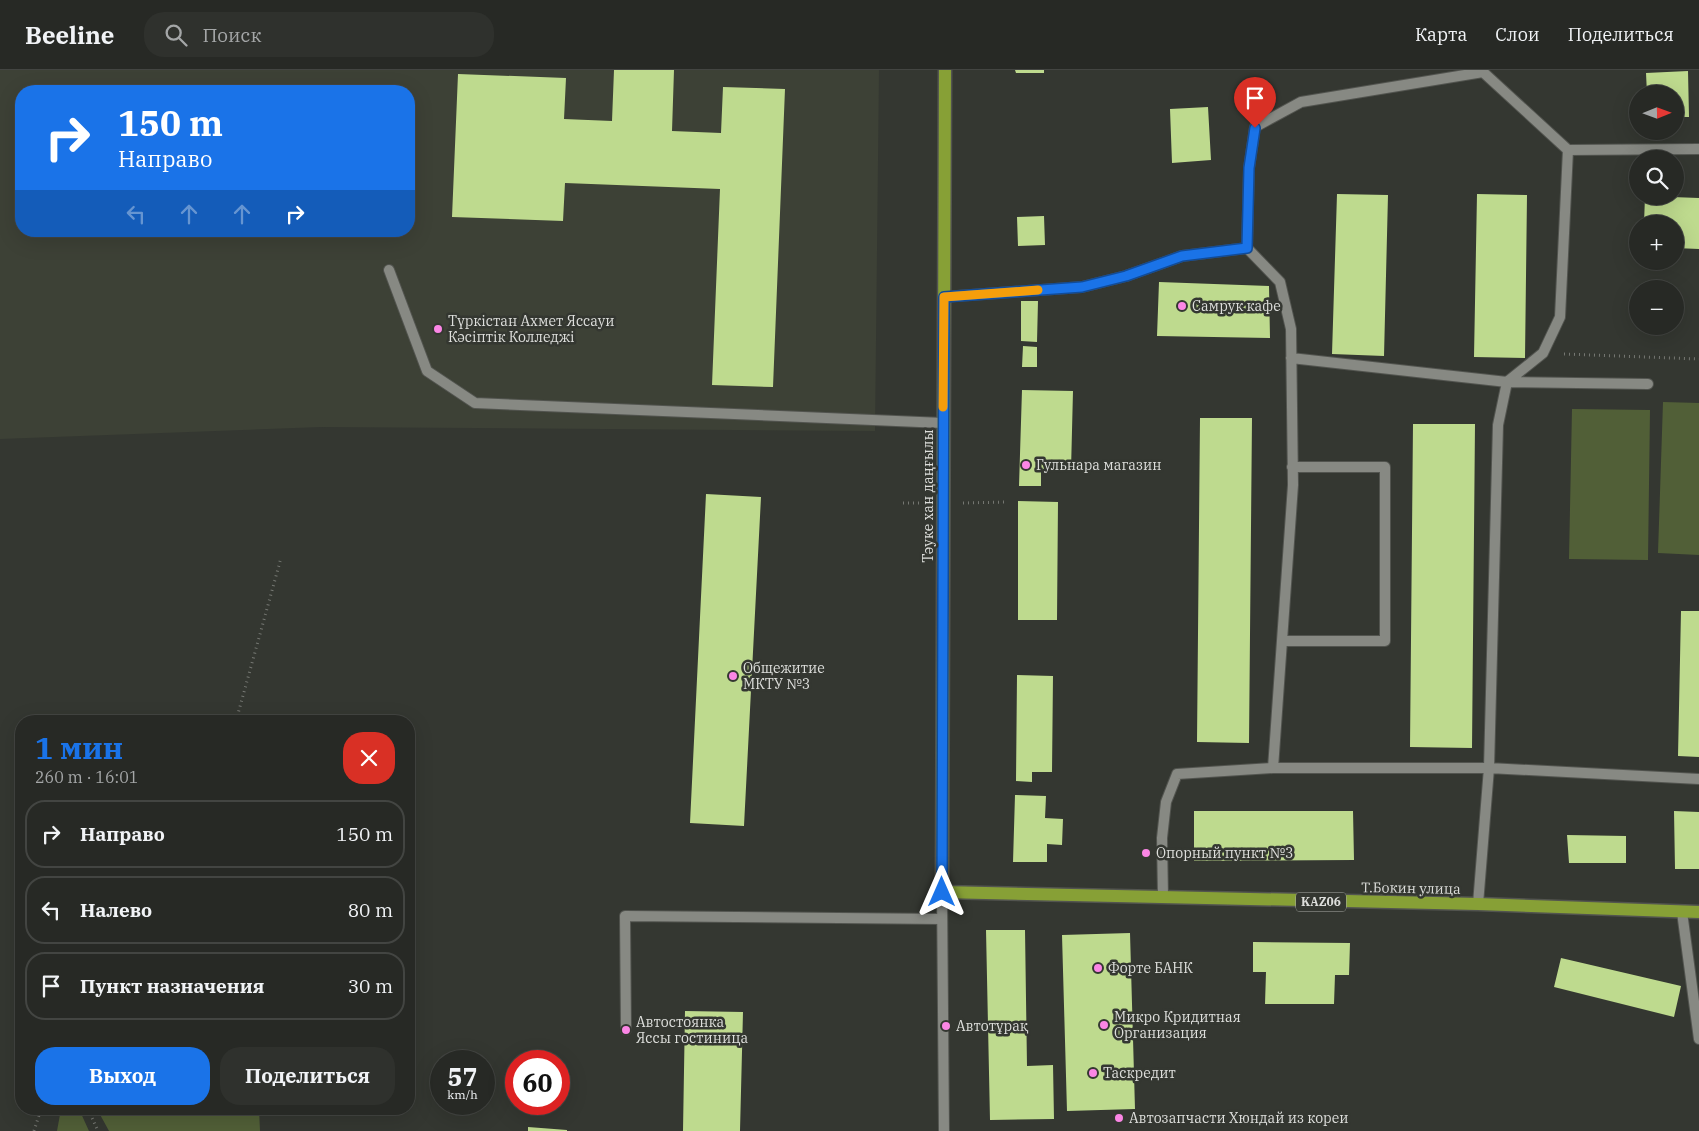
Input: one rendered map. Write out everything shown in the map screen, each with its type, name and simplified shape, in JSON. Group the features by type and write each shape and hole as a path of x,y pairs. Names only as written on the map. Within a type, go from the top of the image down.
{"main road":[{"name":"Тәуке хан даңғылы","path":"942,892 945,70"},
{"name":"Т.Бокин улица","path":"942,892 1478,904 1699,912"}],"street":[{"path":"1273,768 1293,485 1291,329 1280,282 1247,248 1249,168 1255,128 1302,102 1483,71 1568,150 1699,149"},
{"path":"1478,904 1489,768 1498,425 1508,382 1543,353 1560,317 1568,150"},
{"path":"944,297 1082,287 1126,276 1182,256 1247,248"},
{"path":"389,270 427,371 475,403 943,423"},
{"path":"1291,358 1508,382 1648,384"},
{"path":"1282,641 1385,642 1385,467 1292,467"},
{"path":"1163,898 1162,838 1166,802 1177,774 1273,768 1489,768 1699,779"},
{"path":"942,892 944,1131"},
{"path":"1682,912 1699,1039"},
{"path":"626,1030 625,916 942,919"}],"path":[{"path":"1543,353 1699,358"},
{"path":"238,715 281,558"},
{"path":"34,1131 39,1115"},
{"path":"91,1115 98,1131"}],"shaded area":[{"name":"Түркістан Ахмет Яссауи Кәсіптік Колледжі","path":"0,70 879,70 875,431 321,427 0,439"}],"green space":[{"path":"1663,402 1699,403 1699,555 1658,553"},
{"path":"1572,409 1650,410 1648,560 1569,559"},
{"path":"60,1115 82,1115 89,1131 57,1131"},
{"path":"100,1115 259,1115 260,1131 109,1131"}],"building":[{"path":"614,70 674,70 672,131 721,133 723,87 785,89 773,387 712,385 720,189 565,183 563,221 452,217 458,74 566,78 564,119 612,121"},
{"path":"1015,70 1044,70 1044,73 1016,73"},
{"path":"1688,71 1689,117 1684,117 1684,85 1647,85 1646,73"},
{"path":"1208,107 1211,160 1172,163 1170,109"},
{"path":"1337,194 1388,195 1384,356 1332,354"},
{"path":"1477,194 1527,195 1525,358 1474,357"},
{"path":"1684,197 1699,198 1699,249 1684,248 1684,215 1644,215 1645,205 1684,205"},
{"path":"1044,216 1045,245 1018,246 1017,217"},
{"path":"1159,282 1269,286 1270,338 1157,336"},
{"path":"1021,301 1038,301 1037,342 1021,341"},
{"path":"1023,346 1037,347 1037,367 1022,367"},
{"path":"1022,390 1073,391 1071,470 1041,470 1041,486 1019,486"},
{"path":"1200,418 1252,418 1249,743 1197,742"},
{"path":"1413,424 1475,424 1472,748 1410,747"},
{"path":"706,494 761,497 744,826 690,823"},
{"path":"1018,501 1058,502 1057,620 1018,620"},
{"path":"1681,611 1699,611 1699,757 1678,756"},
{"path":"1017,675 1053,676 1052,772 1032,772 1032,782 1016,781"},
{"path":"1015,795 1046,796 1045,818 1063,819 1062,845 1047,844 1047,862 1013,862"},
{"path":"1194,811 1353,811 1354,860 1194,861"},
{"path":"1674,811 1699,812 1699,869 1675,869"},
{"path":"1567,835 1626,836 1626,863 1569,863"},
{"path":"986,930 1025,930 1027,1066 1053,1065 1054,1119 990,1120"},
{"path":"1130,933 1135,1109 1067,1111 1062,935"},
{"path":"1253,942 1350,943 1349,975 1335,975 1334,1004 1265,1004 1266,972 1253,972"},
{"path":"1561,958 1681,986 1674,1017 1554,987"},
{"path":"685,1011 743,1012 740,1131 683,1131"},
{"path":"528,1127 567,1130 567,1131 528,1131"}],"slow traffic":[{"path":"943,407 944,297 1038,290"}],"place":[{"name":"Самрук кафе","path":"1182,306"},
{"name":"Түркістан Ахмет Яссауи Кәсіптік Колледжі","path":"438,329"},
{"name":"Гульнара магазин","path":"1026,465"},
{"name":"Общежитие МКТУ №3","path":"733,676"},
{"name":"Опорный пункт №3","path":"1146,853"},
{"name":"Форте БАНК","path":"1098,968"},
{"name":"Микро Кридитная Организация","path":"1104,1025"},
{"name":"Автотұрақ","path":"946,1026"},
{"name":"Автостоянка Яссы гостиница","path":"626,1030"},
{"name":"Таскредит","path":"1093,1073"},
{"name":"Автозапчасти Хюндай из кореи","path":"1119,1118"}],"route":[{"path":"942,892 944,297 1082,287 1126,276 1182,256 1247,248 1249,168 1255,128"}]}
